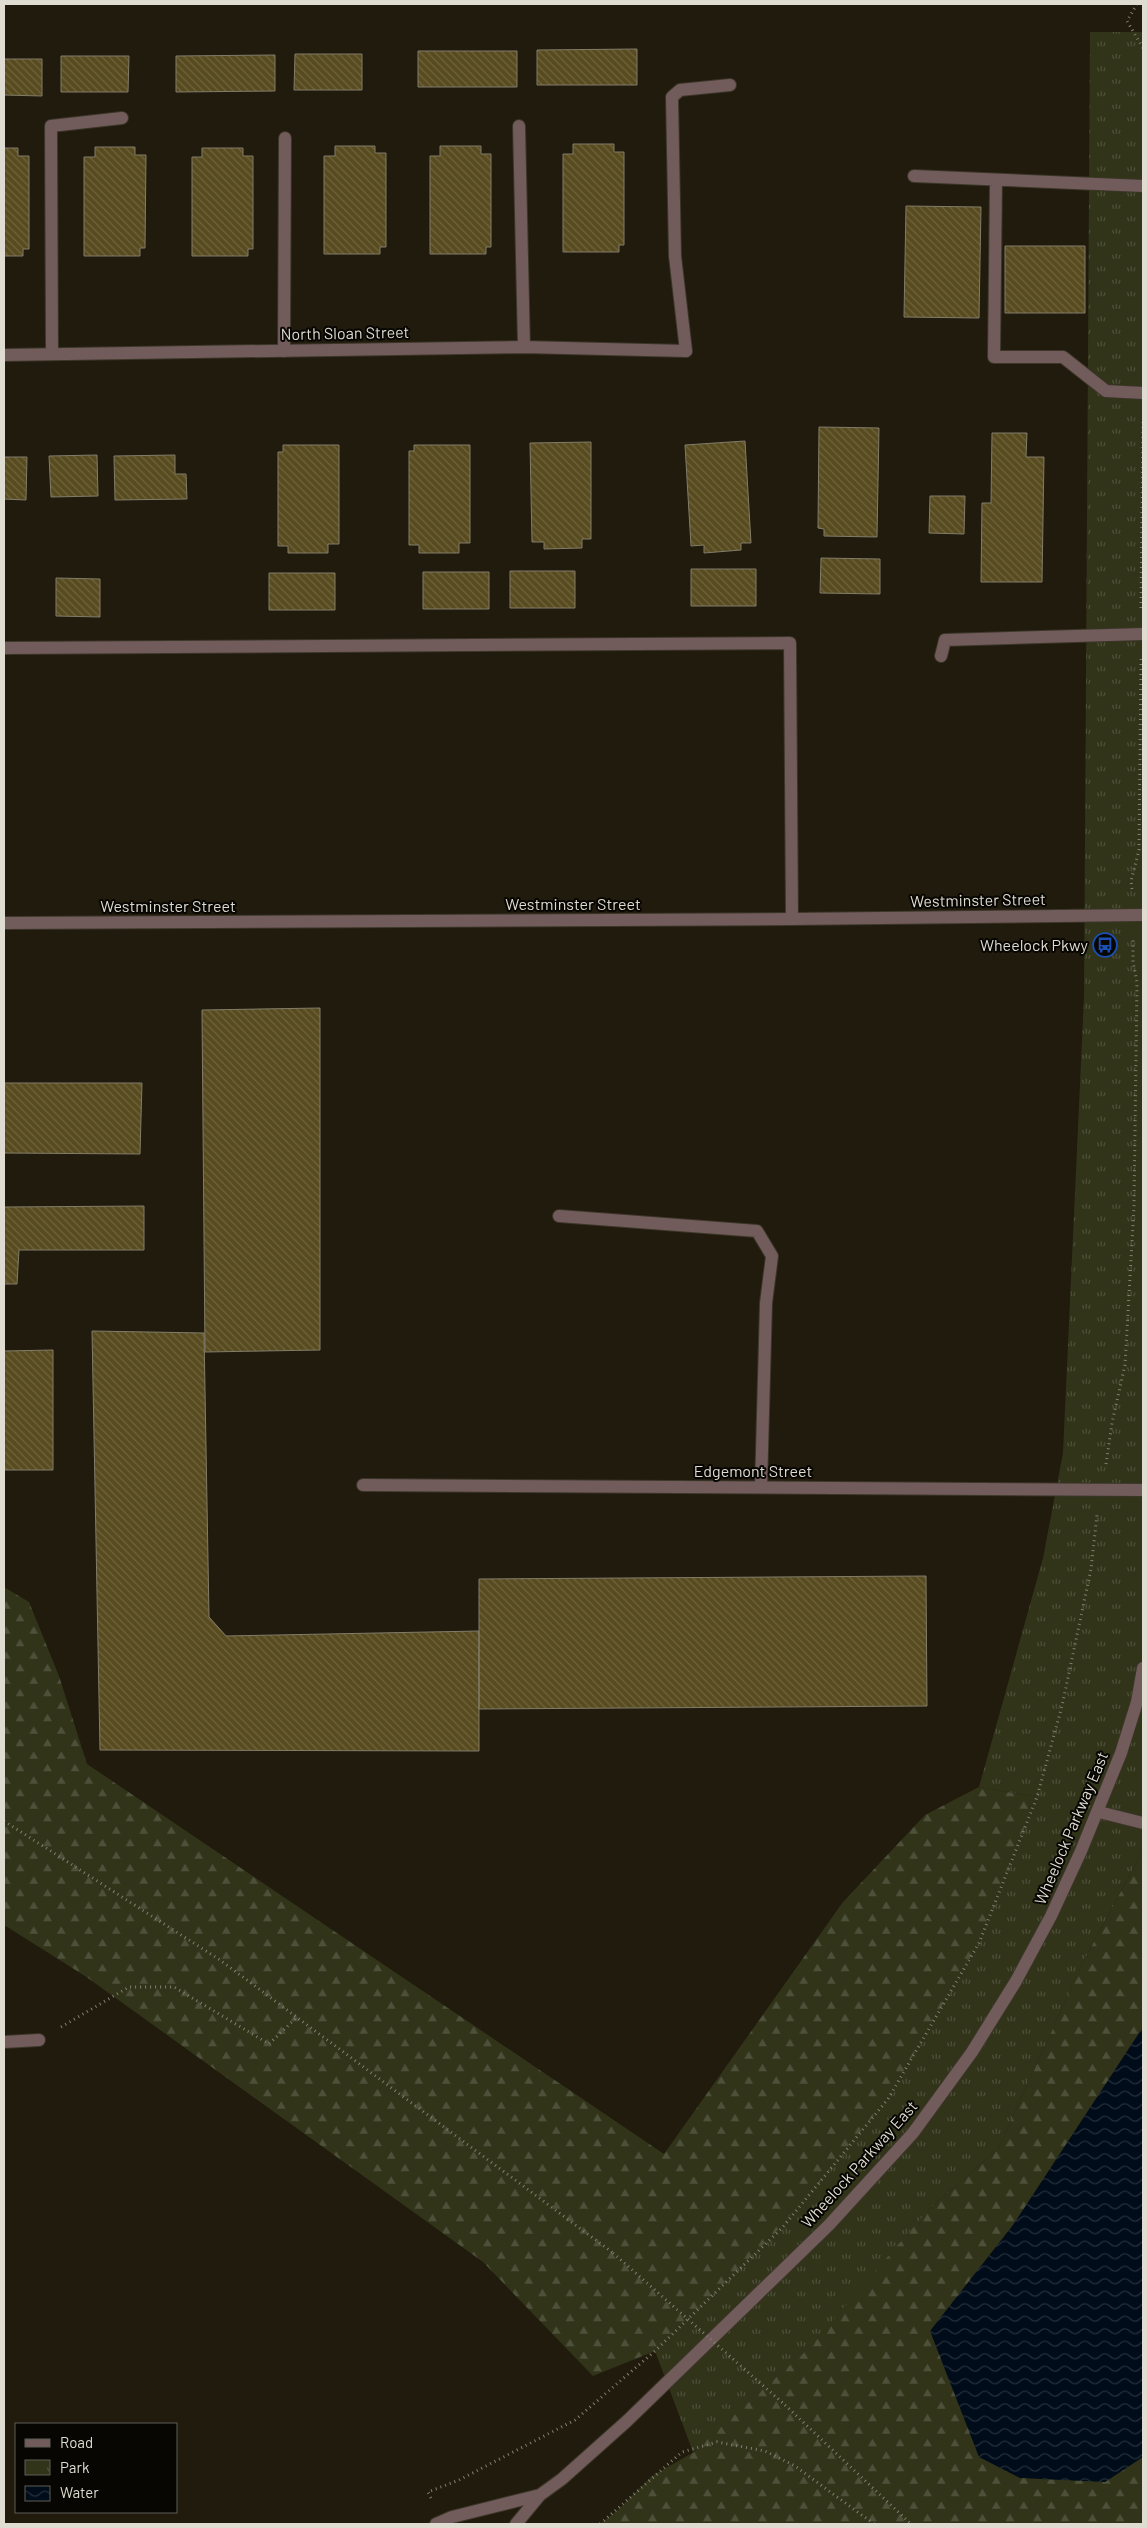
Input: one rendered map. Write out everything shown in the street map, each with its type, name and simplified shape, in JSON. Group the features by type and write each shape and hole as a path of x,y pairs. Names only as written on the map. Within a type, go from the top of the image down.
{"street":[{"name":"North Sloan Street","path":"4,355 524,347 686,351 675,256 672,97 680,90 730,85"},
{"path":"52,354 51,126 122,118"},
{"path":"519,126 524,347"},
{"path":"284,351 285,138"},
{"path":"914,176 1143,186"},
{"path":"996,180 994,356 1063,357 1106,391 1143,393"},
{"path":"941,656 945,640 1143,634"},
{"path":"4,648 790,642 792,919"},
{"name":"Westminster Street","path":"4,923 792,919 1143,914"},
{"path":"559,1216 757,1231 772,1256 766,1303 762,1487"},
{"name":"Edgemont Street","path":"363,1485 1143,1490"},
{"name":"Wheelock Parkway East","path":"516,2524 540,2495 562,2479 680,2371 830,2225 913,2133 972,2052 1016,1981 1051,1916 1099,1812 1137,1702 1143,1668"},
{"path":"1099,1812 1143,1823"},
{"path":"4,2042 39,2040"},
{"name":"Wheelock Parkway East","path":"436,2524 452,2517 540,2495"}],"path":[{"path":"1137,4 1127,21 1143,48"},
{"path":"1112,1424 1125,1365 1134,1207 1137,982 1133,953"},
{"path":"428,2492 459,2480 575,2420 655,2350 782,2228 888,2099 979,1943 1037,1797 1062,1706 1091,1569 1094,1528"},
{"path":"4,1821 220,1960 613,2253 785,2405 911,2524"},
{"path":"39,2040 129,1987 174,1987 268,2044 297,2017"},
{"path":"600,2524 682,2452 717,2442 765,2451 795,2466 874,2524"}],"green space":[{"path":"1090,32 1143,32 1143,1850 1083,1962 998,2149 929,2209 806,2351 693,2452 655,2351 775,2233 888,2099 979,1943 1037,1797 979,1787 1043,1558 1063,1453 1084,997"},
{"path":"4,1587 29,1602 59,1676 87,1764 664,2154 843,1902 925,1815 979,1787 1037,1797 979,1943 888,2099 782,2228 655,2351 593,2376 483,2262 85,1976 4,1925"},
{"path":"1143,1850 1143,2524 600,2524 618,2510 652,2476 694,2452 929,2209 998,2149 1083,1962"}],"water":[{"path":"1143,2027 1143,2457 1105,2482 1020,2478 979,2457 930,2331 1013,2225"}],"building":[{"path":"637,49 637,85 537,85 537,50"},
{"path":"418,51 517,51 517,87 418,87"},
{"path":"295,54 362,54 362,90 294,90"},
{"path":"275,55 275,91 176,92 176,56"},
{"path":"61,56 129,56 128,92 61,92"},
{"path":"4,59 42,59 42,96 4,95"},
{"path":"573,144 614,144 614,152 624,152 624,245 619,245 619,252 563,252 563,154 573,154"},
{"path":"335,146 375,146 375,153 386,153 386,247 380,247 380,254 324,254 324,156 335,156"},
{"path":"440,146 481,146 481,154 491,154 491,247 486,247 486,254 430,254 430,156 440,156"},
{"path":"95,147 135,147 135,155 146,155 145,248 140,248 140,256 84,256 84,157 95,157"},
{"path":"4,148 18,148 18,156 29,156 29,249 23,249 23,256 4,256"},
{"path":"202,148 243,148 243,156 253,156 253,249 248,249 248,256 192,256 192,157 202,157"},
{"path":"906,206 981,207 979,318 904,317"},
{"path":"1005,246 1085,246 1085,313 1005,313"},
{"path":"819,427 879,428 877,537 824,536 824,529 818,528"},
{"path":"992,433 1027,433 1026,457 1044,457 1042,582 981,582 982,503 991,503"},
{"path":"745,441 751,543 741,543 741,550 704,553 704,545 691,546 685,445"},
{"path":"591,442 591,539 582,539 582,548 544,549 544,542 532,542 530,443"},
{"path":"283,445 339,445 339,544 328,544 328,553 288,553 288,546 278,546 278,452 283,452"},
{"path":"414,445 470,445 470,543 459,543 459,553 419,553 419,545 409,545 409,451 414,451"},
{"path":"97,455 98,496 51,497 49,456"},
{"path":"175,455 175,474 186,474 187,499 115,500 114,456"},
{"path":"4,457 27,457 26,500 4,499"},
{"path":"930,496 965,496 964,534 929,533"},
{"path":"821,558 880,559 880,594 820,593"},
{"path":"691,569 756,569 756,606 691,606"},
{"path":"510,571 575,571 575,608 510,608"},
{"path":"423,572 489,572 489,609 423,609"},
{"path":"269,573 335,573 335,610 269,610"},
{"path":"56,578 100,579 100,617 56,616"},
{"path":"320,1008 320,1350 205,1352 202,1010"},
{"path":"4,1083 142,1083 140,1154 4,1153"},
{"path":"144,1206 144,1250 19,1250 17,1284 4,1284 4,1207"},
{"path":"92,1331 204,1333 209,1617 226,1636 479,1631 479,1751 100,1750"},
{"path":"53,1350 53,1470 4,1470 4,1351"},
{"path":"926,1576 927,1706 479,1709 479,1579"}],"place":[{"name":"Wheelock Pkwy","path":"1105,945"}]}
